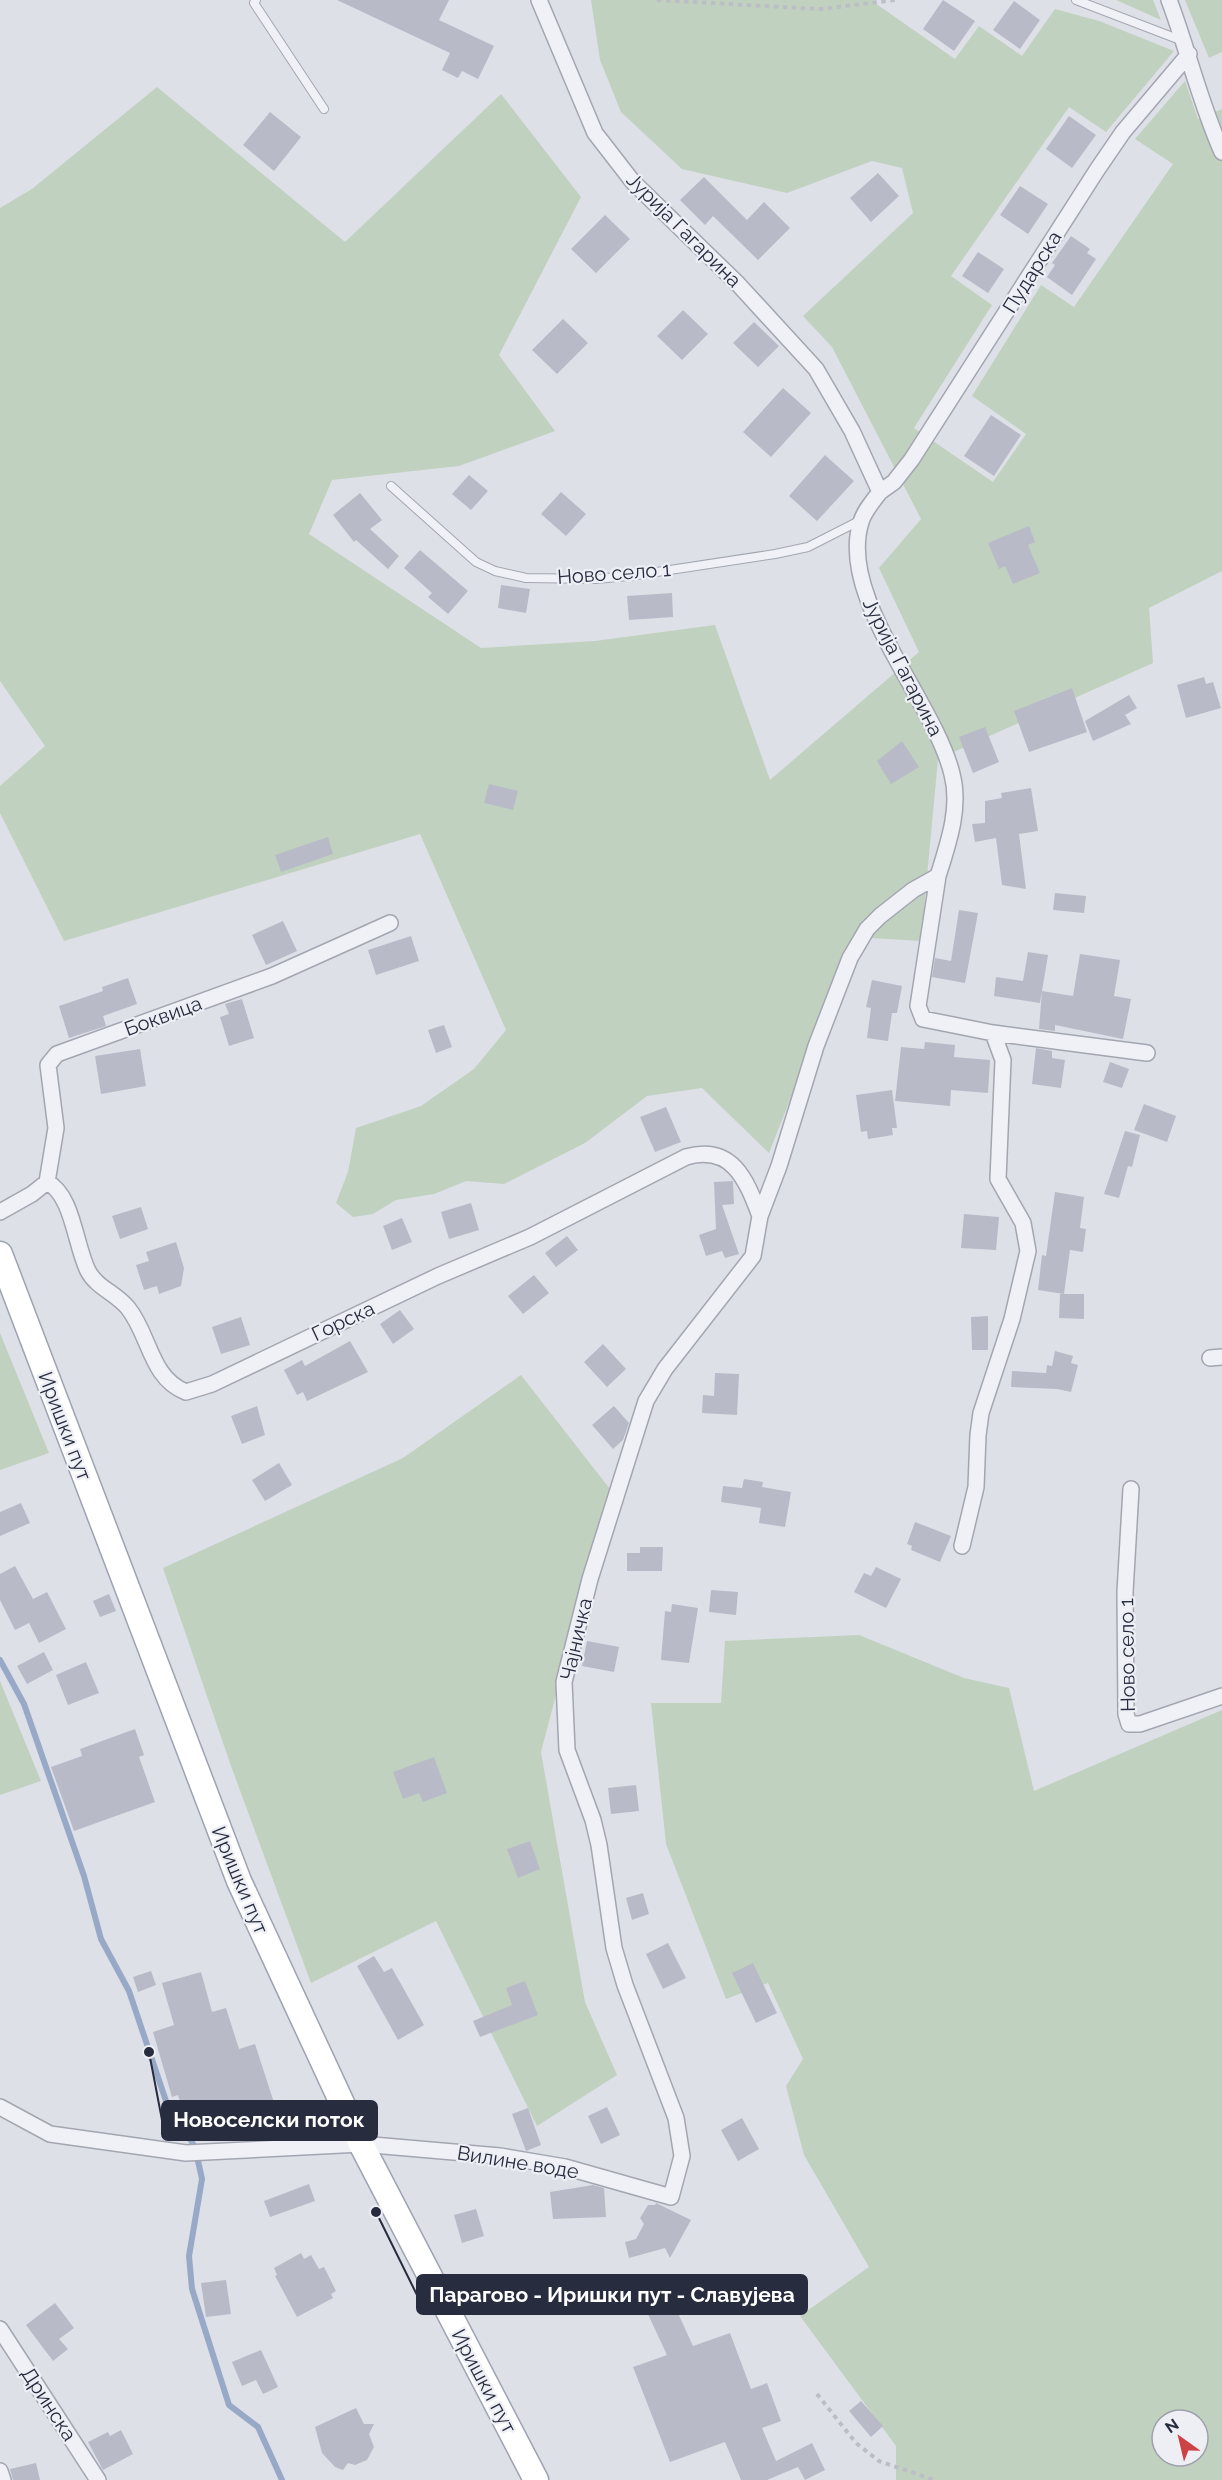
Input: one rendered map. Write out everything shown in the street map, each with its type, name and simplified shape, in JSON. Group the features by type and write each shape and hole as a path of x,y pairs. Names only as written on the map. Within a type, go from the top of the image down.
{"main road":[{"name":"Иришки пут","path":"0,1254 238,1881 361,2144 536,2480"}],"street":[{"name":"Јурија Гагарина","path":"539,0 595,133 633,182 738,284 816,369 852,431 880,492 861,520 858,534 858,560 862,586 944,746 955,788 952,830 938,876 918,1006 923,1019 928,1022 993,1033 1147,1053"},
{"path":"1169,0 1187,48 1209,124 1222,152"},
{"name":"Пударска","path":"880,492 894,482 912,459 1123,132 1187,48"},
{"path":"760,1216 782,1155 816,1046 850,958 867,929 879,916 913,890 938,876"},
{"name":"Боквица","path":"47,1182 56,1128 48,1065 53,1058 89,1041 272,976 390,922"},
{"path":"962,1546 976,1487 981,1413 1012,1319 1028,1251 1023,1223 998,1179 1003,1060 993,1033"},
{"name":"Горска","path":"47,1182 60,1191 89,1273 130,1311 157,1367 169,1382 186,1392 212,1384 438,1276 530,1237 600,1199 686,1157 700,1153 713,1154 728,1161 739,1173 760,1216"},
{"path":"0,1212 32,1194 47,1182"},
{"name":"Чајничка","path":"671,2197 682,2156 676,2118 658,2064 625,1985 614,1948 599,1845 593,1820 567,1750 564,1682 590,1579 646,1401 665,1369 753,1256 760,1216"},
{"name":"Ново село 1","path":"1131,1489 1125,1592 1126,1714 1129,1724 1140,1724 1222,1696"},
{"name":"Вилине воде","path":"0,2107 50,2134 186,2153 361,2144 500,2156 565,2167 671,2197"},
{"name":"Дринска","path":"0,2329 98,2480"},
{"path":"0,2471 3,2480"}],"lane":[{"path":"256,0 254,3 324,109"},
{"path":"1076,0 1187,48"},
{"name":"Ново село 1","path":"391,486 476,562 495,571 526,578 597,579 775,554 808,548 861,520"}],"path":[{"path":"657,0 821,9 895,0"},
{"path":"817,2394 856,2443 879,2461 934,2480"}],"green space":[{"path":"591,0 874,0 875,3 955,59 979,26 1022,56 1055,9 1099,21 1174,51 1106,132 1069,107 951,276 992,305 914,428 993,482 1026,434 972,396 1041,285 1074,307 1173,164 1135,139 1185,81 1198,119 1222,109 1222,571 1149,608 1153,663 938,759 921,941 854,937 769,1153 702,1088 647,1096 585,1143 504,1184 466,1181 434,1194 396,1200 373,1214 353,1217 336,1203 348,1172 356,1128 421,1106 474,1069 506,1030 420,834 64,941 0,813 0,786 45,746 0,681 0,208 32,189 157,87 345,242 501,94 581,197 499,355 555,431 459,466 332,480 309,534 481,648 595,641 715,625 770,780 919,652 879,568 921,519 832,347 803,316 913,213 902,168 872,161 787,193 682,169 621,112 600,60"},
{"path":"1116,0 1153,0 1161,20"},
{"path":"1185,0 1222,0 1222,52 1209,58"},
{"path":"0,1333 49,1453 0,1470"},
{"path":"521,1375 610,1489 541,1752 585,2002 617,2075 537,2126 436,1921 311,1983 231,1766 163,1568 403,1458"},
{"path":"859,1635 964,1678 1009,1688 1034,1791 1222,1710 1222,2480 896,2480 896,2446 800,2316 869,2267 804,2155 786,2086 803,2059 768,1983 726,1999 666,1844 651,1703 721,1703 725,1641"},
{"path":"0,1681 41,1781 0,1795"}],"building":[{"path":"337,0 449,0 439,20 494,46 478,79 462,71 458,78 442,70 450,53"},
{"path":"943,0 975,21 954,51 923,29"},
{"path":"1014,1 1040,20 1020,49 993,30"},
{"path":"270,112 301,137 274,171 243,145"},
{"path":"1069,116 1096,135 1072,168 1046,149"},
{"path":"878,173 899,196 871,222 850,198"},
{"path":"704,177 747,220 764,202 790,228 758,260 713,216 705,225 680,200"},
{"path":"1020,186 1048,204 1028,234 1000,215"},
{"path":"605,215 630,239 596,273 571,249"},
{"path":"1071,236 1090,249 1087,253 1096,259 1072,295 1047,277 1055,265 1052,263"},
{"path":"978,252 1004,269 988,293 962,276"},
{"path":"683,310 708,334 682,360 657,336"},
{"path":"563,319 588,343 557,374 532,350"},
{"path":"754,322 779,346 758,367 733,343"},
{"path":"783,388 811,413 771,457 743,432"},
{"path":"991,415 1021,435 994,476 964,456"},
{"path":"825,455 854,481 817,521 789,496"},
{"path":"469,475 488,491 471,510 452,494"},
{"path":"561,492 586,514 566,536 541,514"},
{"path":"360,493 382,520 370,529 399,556 388,569 356,540 354,542 333,515"},
{"path":"1029,526 1035,542 1028,545 1040,573 1013,584 1005,566 999,569 988,543"},
{"path":"420,550 468,591 448,614 428,597 432,593 404,568"},
{"path":"501,585 530,589 526,613 498,608"},
{"path":"672,593 673,617 629,620 627,596"},
{"path":"1204,677 1206,684 1213,682 1221,708 1186,718 1177,685"},
{"path":"1072,688 1087,732 1029,752 1014,711"},
{"path":"1129,695 1137,708 1125,715 1131,724 1093,741 1085,721"},
{"path":"985,727 999,762 973,773 959,737"},
{"path":"902,741 919,767 891,784 877,761"},
{"path":"489,784 518,791 513,810 484,803"},
{"path":"1031,788 1038,831 1019,834 1026,889 1002,885 996,838 975,842 972,824 985,823 985,801 1002,798 1001,793"},
{"path":"328,837 333,854 281,872 275,855"},
{"path":"1055,893 1086,896 1084,913 1053,910"},
{"path":"959,910 978,913 965,983 932,977 935,958 951,961"},
{"path":"283,921 297,951 266,965 252,935"},
{"path":"411,936 419,961 376,975 368,950"},
{"path":"1028,952 1048,955 1040,1003 994,996 996,977 1023,981"},
{"path":"1080,954 1120,960 1114,996 1131,999 1123,1039 1055,1025 1055,1031 1039,1029 1042,991 1073,996"},
{"path":"128,978 137,1004 103,1016 106,1026 69,1038 59,1006 103,991 102,987"},
{"path":"872,980 902,986 897,1013 892,1013 888,1041 867,1038 871,1008 866,1007"},
{"path":"242,999 254,1038 229,1046 220,1017 229,1014 225,1004"},
{"path":"444,1025 452,1047 436,1053 428,1030"},
{"path":"925,1042 955,1045 954,1057 990,1060 988,1093 951,1090 950,1106 895,1101 901,1047 924,1049"},
{"path":"1036,1048 1052,1051 1052,1058 1065,1060 1061,1088 1032,1084"},
{"path":"140,1049 146,1086 101,1094 95,1056"},
{"path":"1110,1062 1129,1069 1122,1088 1103,1082"},
{"path":"892,1090 897,1128 892,1128 893,1135 868,1139 867,1131 861,1132 856,1095"},
{"path":"1144,1104 1176,1116 1167,1142 1134,1130"},
{"path":"666,1107 681,1142 655,1152 640,1117"},
{"path":"1125,1131 1140,1135 1132,1167 1128,1166 1119,1198 1104,1194"},
{"path":"733,1181 734,1204 722,1205 739,1254 725,1258 722,1251 706,1256 699,1235 716,1229 714,1182"},
{"path":"1055,1192 1084,1197 1080,1228 1086,1229 1083,1252 1070,1250 1064,1294 1038,1290 1042,1255 1046,1256"},
{"path":"471,1203 479,1230 449,1239 441,1212"},
{"path":"141,1207 148,1229 120,1239 112,1216"},
{"path":"964,1214 999,1217 996,1250 961,1248"},
{"path":"402,1218 412,1242 392,1250 383,1226"},
{"path":"567,1236 578,1250 556,1267 545,1253"},
{"path":"176,1242 184,1268 181,1286 159,1294 157,1286 144,1290 136,1265 149,1261 146,1252"},
{"path":"534,1275 549,1293 523,1314 508,1296"},
{"path":"1060,1294 1084,1294 1084,1319 1059,1318"},
{"path":"400,1310 414,1329 393,1344 380,1324"},
{"path":"988,1316 988,1350 972,1350 971,1317"},
{"path":"241,1317 250,1345 221,1354 212,1327"},
{"path":"350,1341 368,1372 307,1401 303,1392 297,1395 284,1370 302,1360 305,1366"},
{"path":"603,1344 626,1369 607,1387 584,1362"},
{"path":"1055,1351 1073,1356 1071,1363 1078,1365 1071,1392 1057,1389 1011,1387 1012,1371 1046,1373 1047,1365 1052,1366"},
{"path":"715,1373 739,1374 737,1415 702,1413 703,1395 714,1396"},
{"path":"257,1406 265,1435 242,1444 231,1416"},
{"path":"614,1406 629,1423 623,1440 613,1449 592,1425"},
{"path":"279,1463 292,1485 265,1501 252,1480"},
{"path":"744,1479 763,1482 762,1487 791,1492 785,1527 759,1523 761,1508 721,1502 723,1486 742,1488"},
{"path":"21,1503 30,1523 0,1536 0,1512"},
{"path":"915,1522 951,1536 940,1562 911,1550 912,1546 907,1544"},
{"path":"640,1547 663,1547 662,1571 627,1571 627,1553 640,1553"},
{"path":"15,1566 33,1599 47,1592 66,1629 39,1643 29,1623 15,1630 0,1600 0,1574"},
{"path":"876,1567 901,1579 886,1608 854,1592 864,1573 871,1576"},
{"path":"711,1590 738,1592 736,1615 709,1612"},
{"path":"109,1594 116,1611 100,1617 93,1601"},
{"path":"672,1604 698,1608 689,1663 661,1660 665,1611 671,1612"},
{"path":"587,1641 619,1647 614,1672 582,1666"},
{"path":"44,1652 53,1670 27,1684 17,1666"},
{"path":"86,1662 99,1693 68,1705 56,1675"},
{"path":"135,1729 144,1755 139,1757 155,1802 74,1831 51,1767 82,1756 80,1749"},
{"path":"434,1757 447,1793 423,1802 419,1793 403,1799 393,1772"},
{"path":"636,1785 639,1811 611,1814 608,1788"},
{"path":"530,1841 540,1869 518,1878 507,1849"},
{"path":"643,1893 649,1914 632,1920 626,1898"},
{"path":"668,1943 686,1978 663,1989 646,1954"},
{"path":"374,1956 384,1972 392,1968 424,2025 398,2040 357,1966"},
{"path":"753,1963 777,2013 756,2023 732,1973"},
{"path":"151,1971 156,1985 138,1992 133,1977"},
{"path":"201,1972 212,2012 226,2008 239,2049 255,2044 278,2115 239,2128 231,2103 185,2118 178,2095 172,2097 153,2032 174,2025 162,1983"},
{"path":"525,1981 538,2015 480,2037 473,2021 512,2005 506,1988"},
{"path":"607,2107 620,2135 601,2144 588,2116"},
{"path":"528,2108 541,2145 526,2151 512,2114"},
{"path":"742,2118 759,2149 738,2161 721,2130"},
{"path":"309,2184 315,2201 270,2217 264,2201"},
{"path":"593,2185 604,2188 606,2217 553,2219 550,2192"},
{"path":"656,2203 691,2220 670,2258 665,2248 629,2258 625,2242 636,2239 644,2224 640,2218 648,2205"},
{"path":"476,2209 484,2236 462,2243 454,2215"},
{"path":"301,2253 304,2259 311,2255 319,2269 324,2267 336,2291 331,2294 333,2298 297,2317 275,2276 277,2275 274,2268"},
{"path":"226,2280 231,2314 206,2317 201,2283"},
{"path":"671,2298 693,2346 730,2333 751,2389 767,2383 781,2421 762,2428 776,2461 812,2443 825,2470 805,2480 798,2467 767,2480 741,2480 725,2442 670,2462 633,2367 667,2355 646,2310"},
{"path":"55,2303 74,2328 59,2339 68,2349 53,2361 26,2325"},
{"path":"261,2350 278,2387 263,2394 256,2380 242,2386 232,2362"},
{"path":"861,2401 883,2426 871,2437 849,2411"},
{"path":"356,2408 364,2424 374,2424 369,2434 374,2447 367,2460 355,2465 348,2463 343,2470 335,2467 322,2453 315,2427"},
{"path":"121,2430 133,2454 103,2470 88,2442 108,2432 110,2436"},
{"path":"36,2463 40,2480 13,2480 10,2469"}],"waterway":[{"path":"0,1660 24,1704 84,1876 101,1939 129,1991 166,2101 195,2147 202,2179 189,2256 192,2289 229,2405 258,2427 282,2480"}],"place":[{"name":"Новоселски поток","path":"149,2052"},
{"name":"Парагово - Иришки пут - Славујева","path":"376,2212"}]}
